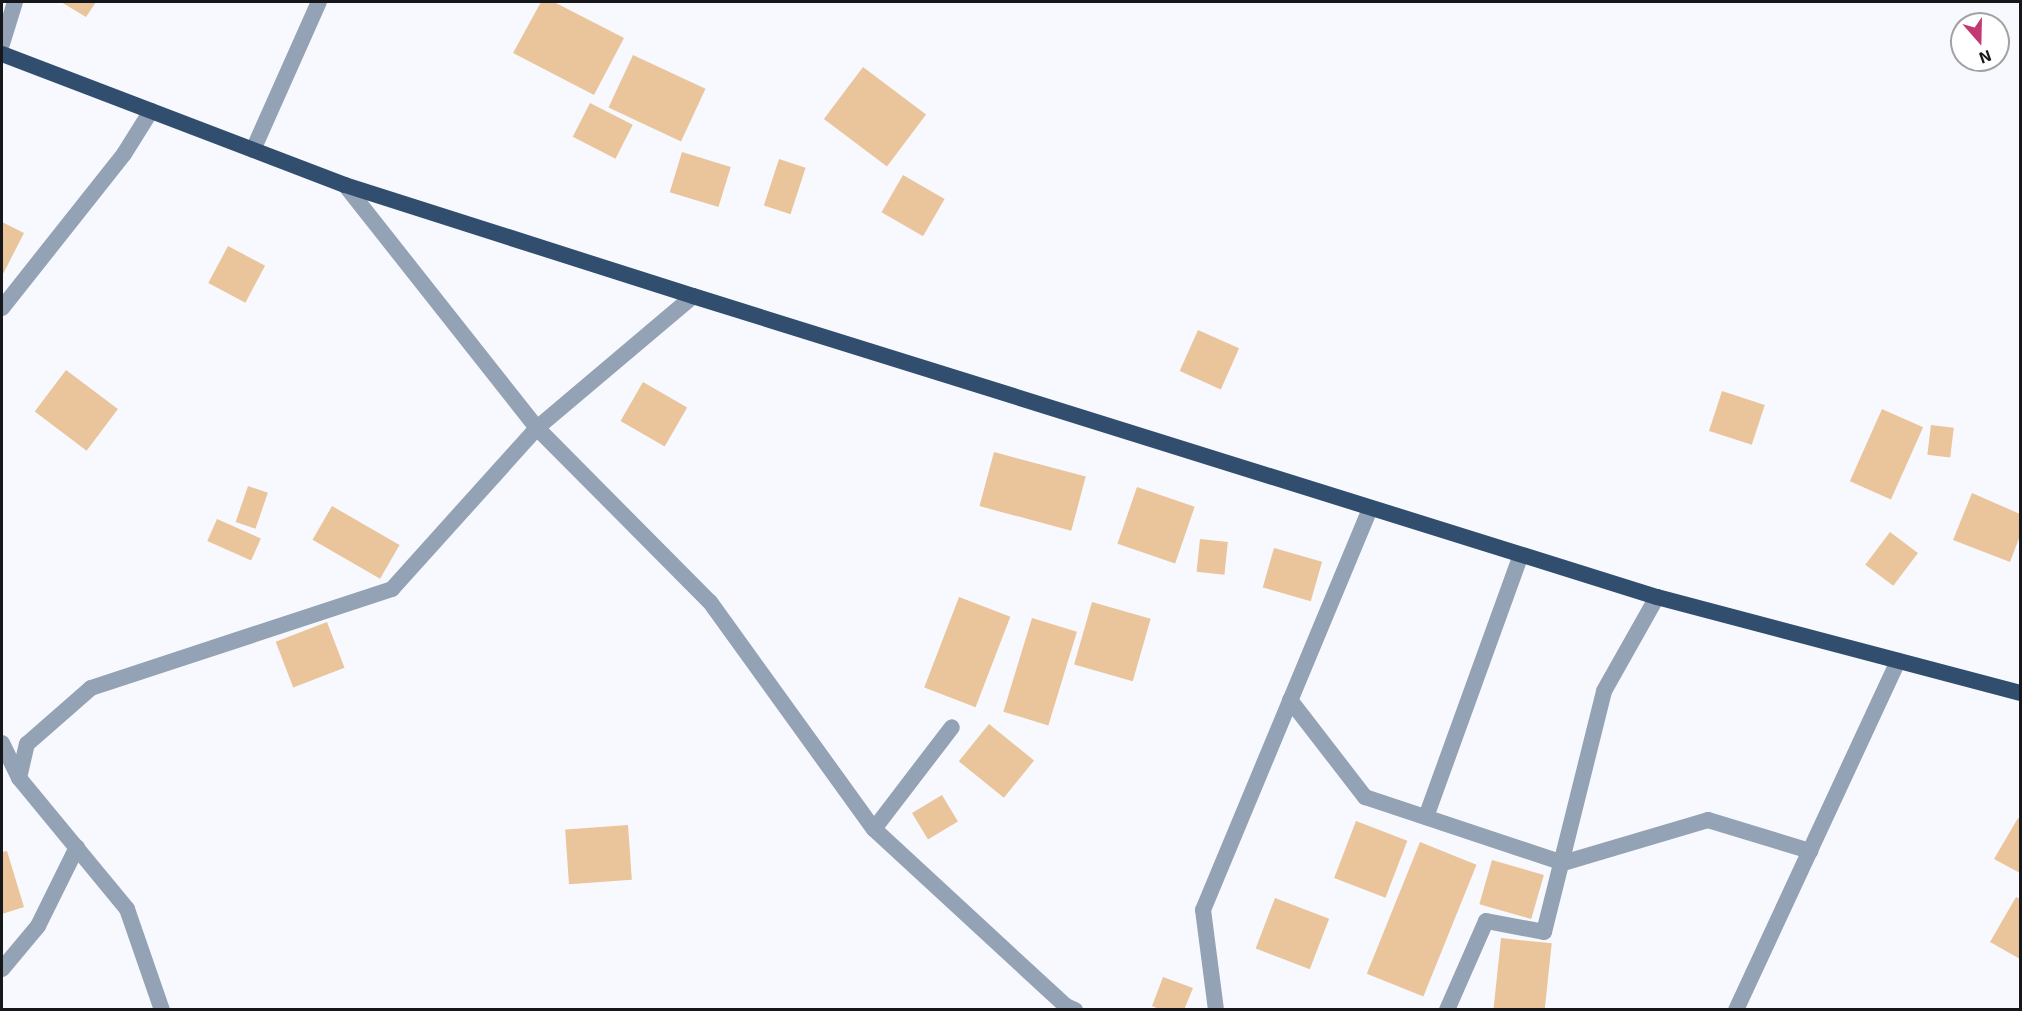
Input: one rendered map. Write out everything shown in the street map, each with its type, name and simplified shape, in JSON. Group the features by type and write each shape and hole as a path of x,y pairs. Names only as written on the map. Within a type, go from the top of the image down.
{"highway":[{"path":"2,54 345,185 693,296 1657,597 2020,693"}],"street":[{"path":"2,44 15,2"},
{"path":"253,150 319,2"},
{"path":"2,308 124,154 151,111"},
{"path":"345,185 537,428 710,602 874,829 1066,1006 1075,1010"},
{"path":"19,778 27,744 91,688 392,589 537,428 693,296"},
{"path":"1216,1010 1203,910 1370,508"},
{"path":"1426,818 1521,555"},
{"path":"1447,1010 1486,921 1544,932 1604,691 1657,597"},
{"path":"1736,1010 1898,661"},
{"path":"1290,700 1365,797 1563,863 1708,820 1809,851"},
{"path":"874,829 952,727"},
{"path":"2,743 19,778 127,909 162,1010"},
{"path":"2,969 38,926 77,847"}],"building":[{"path":"61,2 96,2 86,17"},
{"path":"541,2 554,2 624,38 594,95 513,53"},
{"path":"633,55 706,89 681,141 608,108"},
{"path":"863,67 926,115 887,166 824,119"},
{"path":"590,103 633,125 616,159 573,137"},
{"path":"682,152 731,167 718,207 670,192"},
{"path":"779,159 806,168 790,214 764,206"},
{"path":"903,175 945,199 923,236 882,212"},
{"path":"2,222 24,233 2,276"},
{"path":"228,246 265,266 245,303 208,283"},
{"path":"1198,330 1239,348 1221,389 1180,371"},
{"path":"66,370 118,409 87,451 35,412"},
{"path":"643,382 687,408 665,446 620,421"},
{"path":"1722,391 1765,405 1752,445 1709,431"},
{"path":"1882,409 1923,427 1891,499 1850,481"},
{"path":"1931,425 1954,428 1950,458 1927,455"},
{"path":"994,452 1086,477 1071,531 980,506"},
{"path":"248,486 268,493 255,529 236,522"},
{"path":"1137,487 1195,507 1175,564 1117,544"},
{"path":"1972,493 2020,514 2020,536 2010,562 1953,540"},
{"path":"332,506 400,545 380,579 312,540"},
{"path":"217,519 261,539 251,560 207,541"},
{"path":"1890,532 1918,553 1893,586 1865,565"},
{"path":"1200,539 1228,542 1224,575 1197,572"},
{"path":"1274,548 1322,562 1311,601 1263,587"},
{"path":"959,597 1010,617 976,707 924,688"},
{"path":"1092,602 1151,619 1133,681 1074,664"},
{"path":"1032,618 1077,632 1048,725 1003,712"},
{"path":"327,622 345,668 293,687 276,642"},
{"path":"989,724 1034,761 1004,798 959,761"},
{"path":"942,795 958,822 928,840 912,813"},
{"path":"2018,818 2020,820 2020,873 1994,859"},
{"path":"1356,821 1407,841 1385,898 1334,878"},
{"path":"628,825 632,880 569,884 565,829"},
{"path":"1420,842 1477,865 1423,997 1367,974"},
{"path":"7,851 24,907 2,914 2,852"},
{"path":"1492,860 1544,875 1531,919 1479,904"},
{"path":"2016,897 2020,899 2020,959 1990,942"},
{"path":"1275,898 1329,919 1310,969 1256,948"},
{"path":"1501,938 1552,943 1545,1010 1493,1010"},
{"path":"1163,977 1193,988 1184,1010 1161,1010 1152,1006"}]}
